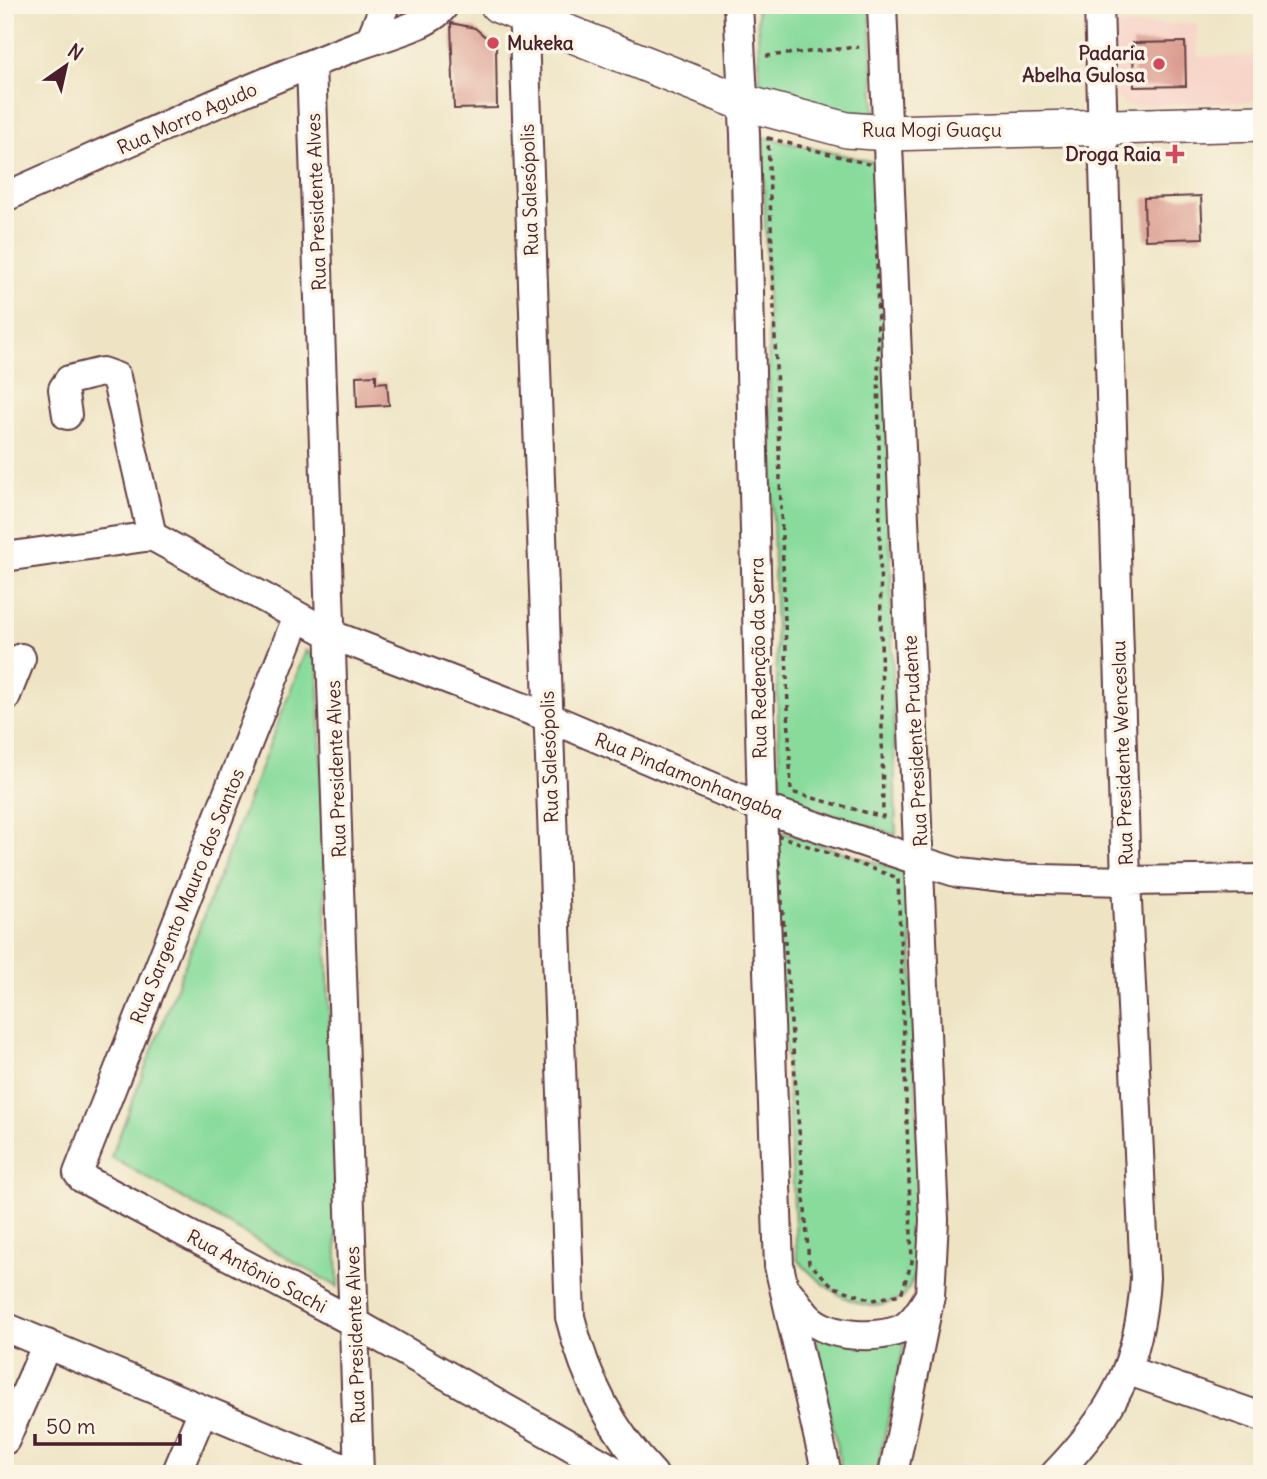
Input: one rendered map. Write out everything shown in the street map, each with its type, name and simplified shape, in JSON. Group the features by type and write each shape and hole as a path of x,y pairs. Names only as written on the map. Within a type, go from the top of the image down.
{"main road":[{"name":"Rua Mogi Guaçu","path":"514,9 741,102 847,130 888,133 1262,123"}],"street":[{"path":"370,41 385,5"},
{"name":"Rua Morro Agudo","path":"5,197 311,64 420,23 440,13 444,5"},
{"name":"Rua Redenção da Serra","path":"738,5 762,808 779,1266 827,1474"},
{"name":"Rua Presidente Prudente","path":"882,5 934,1220 930,1296 893,1474"},
{"name":"Rua Presidente Wenceslau","path":"1055,1474 1084,1444 1129,1371 1143,1314 1145,1278 1126,881 1099,5"},
{"name":"Rua Salesópolis","path":"514,9 548,717 570,1317 580,1355 603,1408 629,1450 653,1474"},
{"name":"Rua Presidente Alves","path":"311,64 358,1474"},
{"path":"5,556 151,532 116,377 102,372 69,380 63,389 67,415"},
{"name":"Rua Pindamonhangaba","path":"151,532 297,618 332,635 548,717 762,808 920,861 959,873 1002,878 1126,881 1262,879"},
{"name":"Rua Sargento Mauro dos Santos","path":"78,1173 297,618"},
{"path":"5,698 21,658"},
{"name":"Rua Antônio Sachi","path":"78,1173 82,1178 355,1323 620,1474"},
{"path":"785,1289 811,1320 839,1332 871,1335 900,1330 916,1317 930,1296"},
{"path":"5,1327 358,1474"},
{"path":"5,1440 47,1344"},
{"path":"1129,1371 1262,1417"},
{"path":"176,1474 203,1410"}],"path":[{"path":"765,45 766,58 859,48"},
{"path":"768,138 876,166 883,817 791,792 768,138"},
{"path":"777,835 898,878 912,1262 901,1294 873,1300 834,1287 809,1263 777,835"}],"shaded area":[{"path":"1197,23 1198,57 1262,55 1262,101 1127,106 1115,96 1112,26"}],"green space":[{"path":"757,5 870,5 875,123 760,86"},
{"path":"763,137 883,164 896,835 780,798"},
{"path":"306,650 318,661 338,1287 111,1157"},
{"path":"773,829 910,874 921,1265 903,1298 882,1305 860,1304 840,1295 821,1282 797,1259"},
{"path":"815,1333 905,1341 876,1474 842,1474"}],"building":[{"path":"451,23 475,28 496,46 497,108 454,109"},
{"name":"Padaria Abelha Gulosa","path":"1185,42 1186,86 1134,87 1133,43"},
{"path":"1201,196 1203,238 1145,240 1144,198"},
{"path":"376,375 376,383 387,382 389,405 357,407 356,376"}],"place":[{"name":"Mukeka","path":"493,43"},
{"name":"Padaria Abelha Gulosa","path":"1159,64"},
{"name":"Droga Raia","path":"1175,154"}]}
